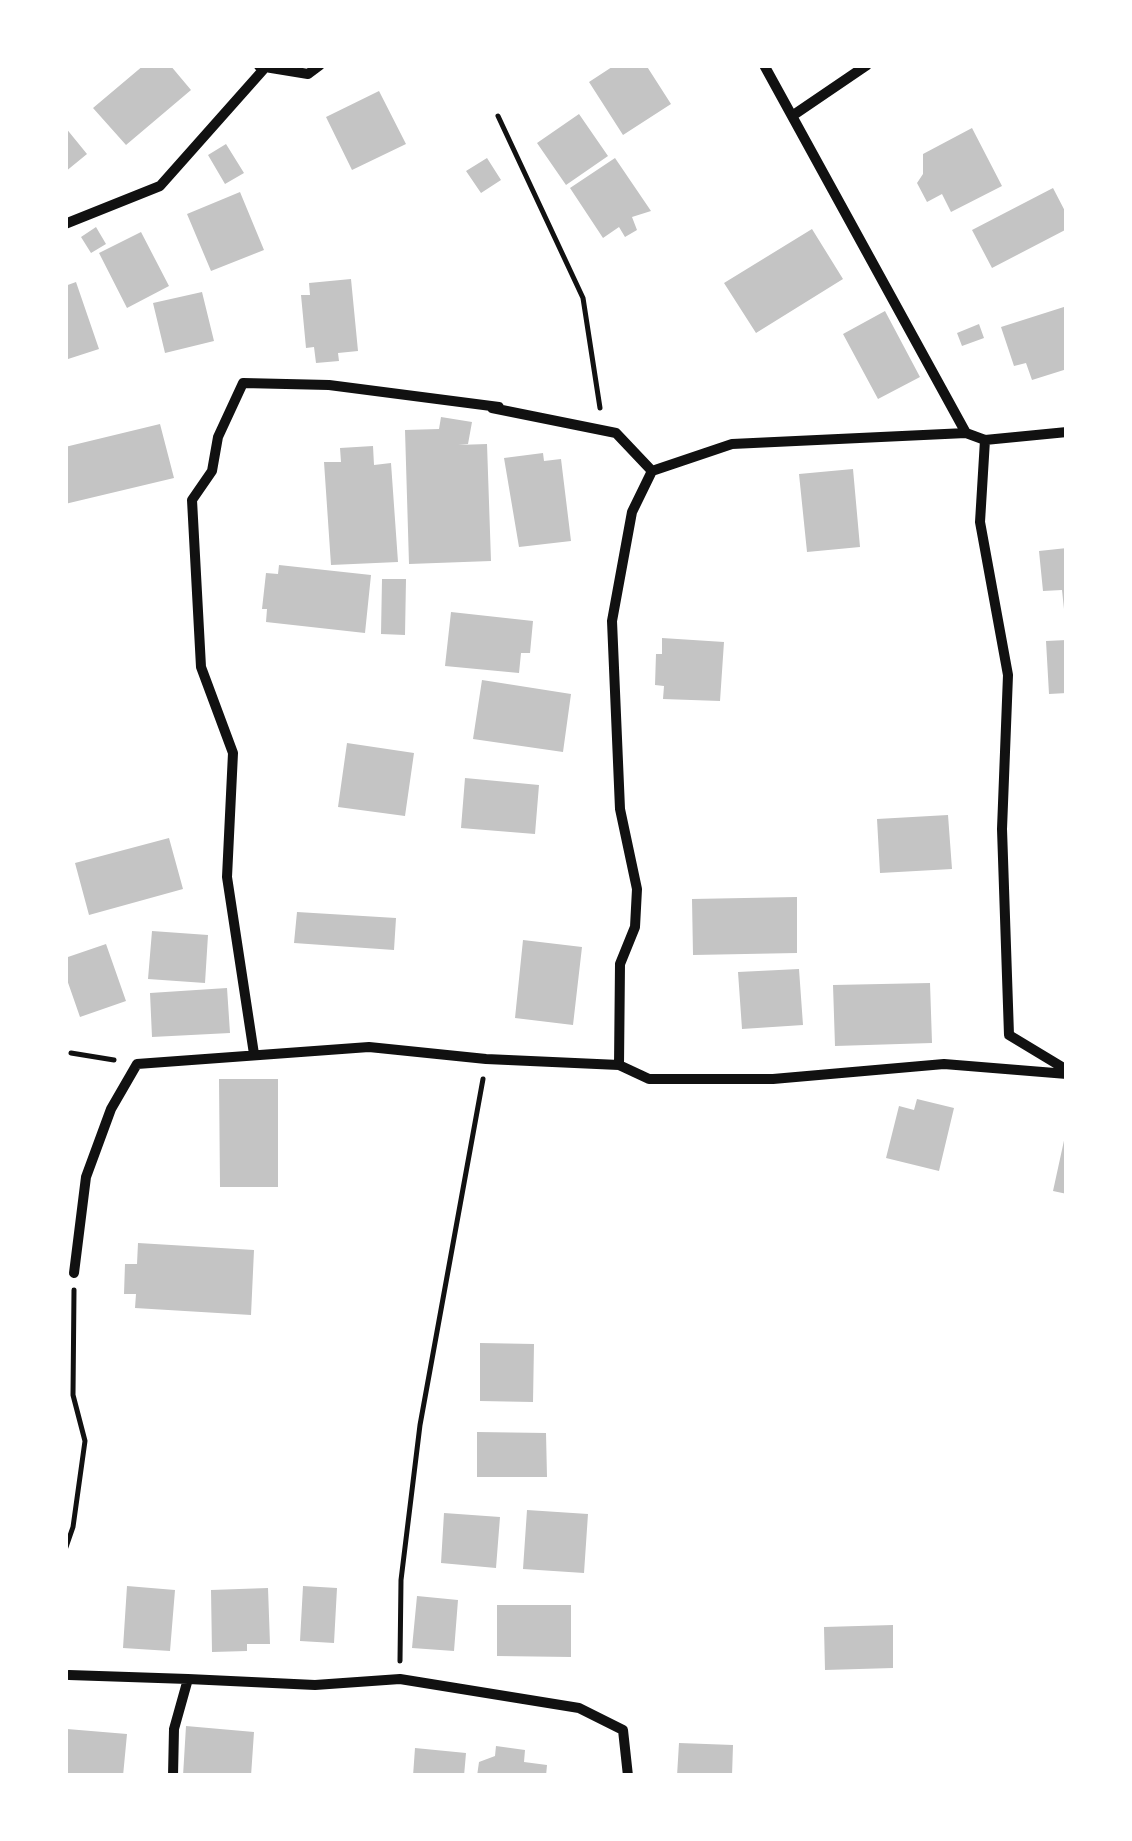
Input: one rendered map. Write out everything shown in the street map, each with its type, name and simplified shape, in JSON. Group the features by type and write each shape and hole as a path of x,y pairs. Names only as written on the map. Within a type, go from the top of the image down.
{"street":[{"path":"65,224 160,186 261,67 308,74 320,65"},
{"path":"764,65 966,432"},
{"path":"792,116 866,65"},
{"path":"254,1054 228,877 233,753 201,667 192,500 212,472 218,436 243,382 329,386 498,407"},
{"path":"468,403 616,433 652,470"},
{"path":"619,1066 620,964 635,928 637,889 620,809 612,621 632,512 652,470 732,444 966,432 985,440 1067,432"},
{"path":"985,440 980,522 1008,675 1002,829 1010,1035 1067,1072"},
{"path":"74,1273 86,1177 111,1109 137,1064 370,1047 486,1060 619,1066 649,1079 773,1078 944,1064 1067,1072"},
{"path":"69,1676 315,1685 400,1679 580,1708 624,1730 628,1776"},
{"path":"173,1776 174,1729 188,1679"}],"path":[{"path":"498,116 582,298 604,431"},
{"path":"70,1053 137,1064"},
{"path":"400,1679 402,1580 420,1425 486,1060"},
{"path":"65,1550 73,1528 85,1442 73,1395 74,1287"}],"building":[{"path":"144,65 170,65 191,90 126,145 93,108"},
{"path":"615,65 646,65 671,104 623,135 589,82"},
{"path":"379,91 406,144 352,170 326,117"},
{"path":"579,114 608,156 566,185 537,143"},
{"path":"65,127 87,154 65,172"},
{"path":"972,128 1002,186 951,212 942,194 927,202 917,183 923,174 923,154"},
{"path":"226,144 244,173 225,184 208,155"},
{"path":"487,158 501,180 481,193 466,171"},
{"path":"615,158 651,211 632,217 637,230 625,237 619,227 603,238 570,188"},
{"path":"1053,188 1067,215 1067,229 992,268 972,230"},
{"path":"240,192 264,250 211,271 187,214"},
{"path":"96,227 106,244 91,253 81,237"},
{"path":"812,229 843,279 756,333 724,283"},
{"path":"141,232 169,286 127,308 99,253"},
{"path":"351,279 358,351 338,353 339,361 316,363 314,347 306,348 301,295 310,295 309,283"},
{"path":"76,282 99,349 65,360 65,286"},
{"path":"202,292 214,341 165,353 153,303"},
{"path":"1067,306 1067,369 1032,380 1026,363 1014,366 1001,327"},
{"path":"885,311 920,377 878,399 843,334"},
{"path":"979,324 984,338 962,346 957,333"},
{"path":"441,417 472,422 468,444 458,445 487,444 491,561 409,564 405,430 439,429"},
{"path":"160,424 174,478 65,504 65,447"},
{"path":"373,446 374,465 391,463 398,562 331,565 324,462 341,462 340,448"},
{"path":"543,453 544,461 561,459 571,541 519,547 504,458"},
{"path":"853,469 860,547 807,552 799,474"},
{"path":"1067,548 1064,609 1062,590 1043,591 1039,551"},
{"path":"279,565 371,575 365,633 266,622 267,609 262,609 266,573 278,574"},
{"path":"382,579 406,579 405,635 381,634"},
{"path":"451,612 533,621 530,653 521,653 519,673 445,666"},
{"path":"662,638 724,642 720,701 663,699 664,686 655,685 656,654 662,654"},
{"path":"1067,640 1067,693 1049,694 1046,641"},
{"path":"482,680 571,694 563,752 473,739"},
{"path":"347,743 414,753 405,816 338,807"},
{"path":"465,778 539,785 535,834 461,828"},
{"path":"948,815 952,869 880,873 877,819"},
{"path":"169,838 183,889 89,915 75,863"},
{"path":"797,897 797,953 693,955 692,899"},
{"path":"297,912 396,918 394,950 294,943"},
{"path":"152,931 208,935 205,983 148,979"},
{"path":"523,940 582,947 573,1025 515,1018"},
{"path":"106,944 126,1001 80,1017 65,974 65,958"},
{"path":"799,969 803,1025 742,1029 738,972"},
{"path":"930,983 932,1043 835,1046 833,985"},
{"path":"227,988 230,1033 152,1037 150,993"},
{"path":"219,1079 278,1079 278,1187 220,1187"},
{"path":"917,1099 954,1108 939,1171 886,1158 899,1106 914,1110"},
{"path":"1067,1136 1067,1194 1053,1191"},
{"path":"138,1243 254,1250 251,1315 135,1308 136,1294 124,1294 125,1264 137,1264"},
{"path":"480,1343 534,1344 533,1402 480,1401"},
{"path":"477,1432 546,1433 547,1477 477,1477"},
{"path":"527,1510 588,1514 584,1573 523,1569"},
{"path":"444,1513 500,1517 496,1568 441,1563"},
{"path":"127,1586 175,1590 170,1651 123,1648"},
{"path":"303,1586 337,1588 334,1643 300,1641"},
{"path":"268,1588 270,1644 247,1644 247,1651 212,1652 211,1590"},
{"path":"417,1596 458,1600 454,1651 412,1648"},
{"path":"497,1605 571,1605 571,1657 497,1656"},
{"path":"893,1625 893,1668 825,1670 824,1627"},
{"path":"186,1726 254,1732 251,1776 183,1776"},
{"path":"67,1729 127,1734 123,1776 65,1776"},
{"path":"679,1743 733,1745 732,1776 677,1776"},
{"path":"496,1746 525,1750 524,1762 547,1765 546,1776 477,1776 479,1762 495,1756"},
{"path":"415,1748 466,1753 464,1776 413,1776"}]}
